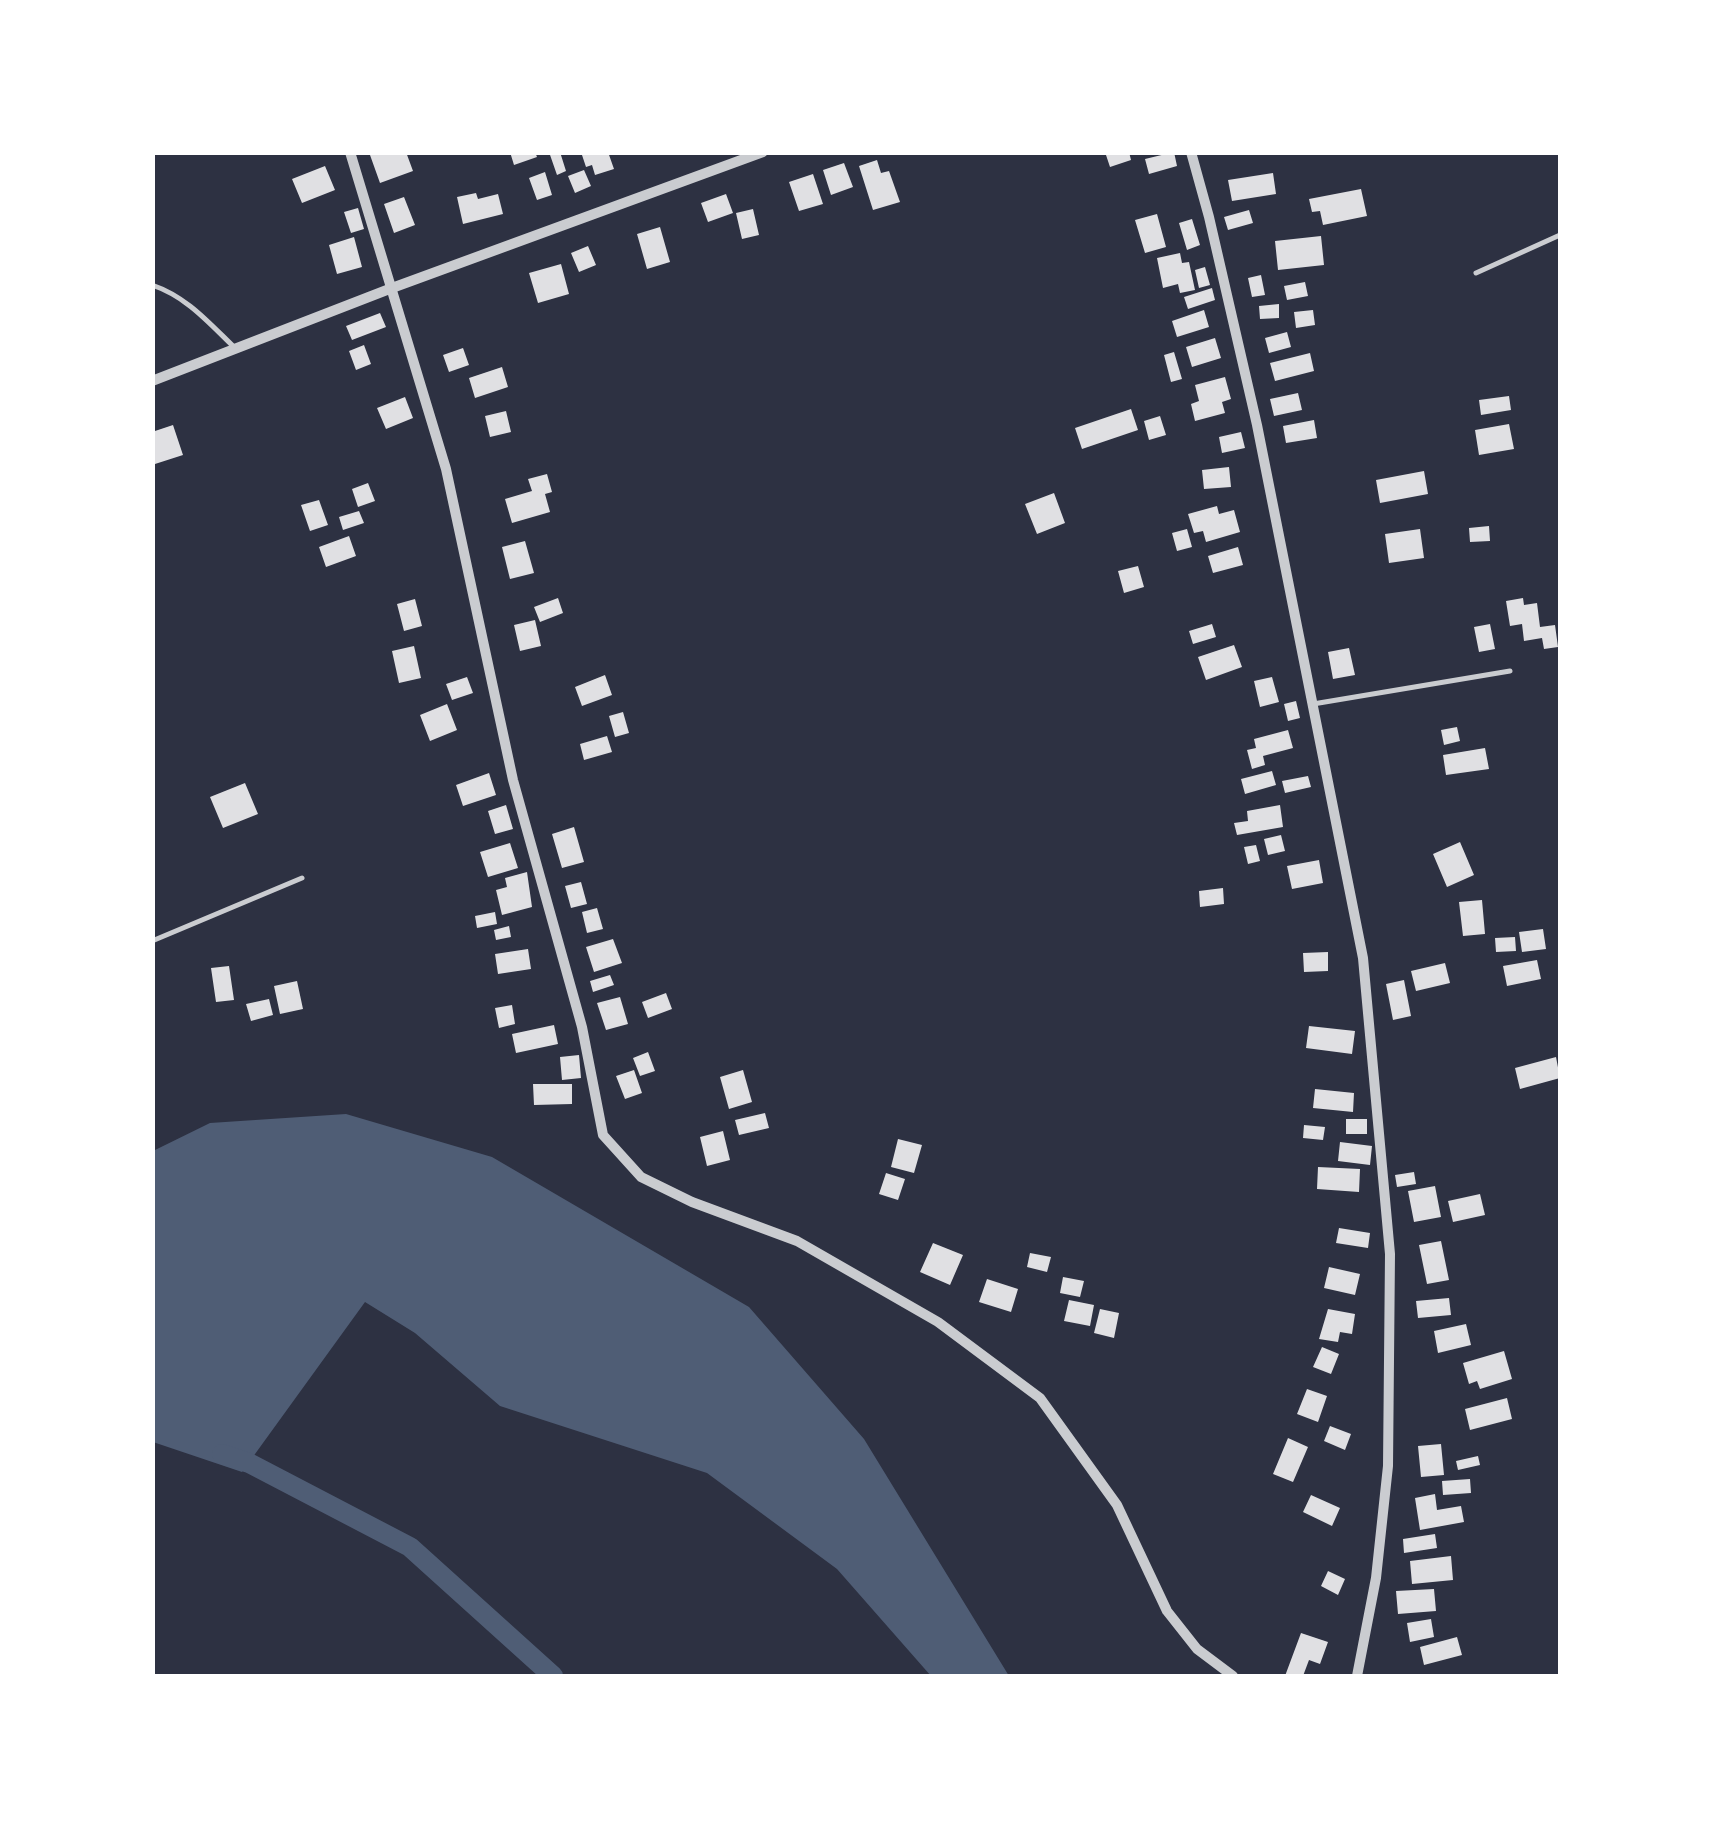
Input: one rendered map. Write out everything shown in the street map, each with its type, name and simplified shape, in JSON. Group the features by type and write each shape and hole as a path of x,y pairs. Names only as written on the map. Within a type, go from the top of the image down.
{"street":[{"path":"350,152 446,469 513,780 582,1027 603,1135 640,1177 692,1202 797,1241 938,1322 1040,1398 1118,1505 1167,1611 1197,1648 1233,1676"},
{"path":"152,381 234,347 763,152"},
{"path":"1190,152 1257,425 1363,958 1390,1254 1388,1466 1376,1578 1355,1674"}],"lane":[{"path":"1476,273 1560,235"},
{"path":"152,285 190,304 234,347"},
{"path":"1313,704 1510,672"},
{"path":"152,941 302,878"}],"water":[{"path":"346,1114 492,1157 749,1307 864,1439 1009,1676 931,1676 837,1569 707,1473 500,1406 415,1333 365,1302 242,1472 153,1442 153,1151 210,1123"}],"building":[{"path":"406,152 413,171 380,183 370,155"},
{"path":"510,152 535,152 537,157 514,165"},
{"path":"549,152 560,152 566,171 557,175"},
{"path":"581,152 608,152 614,169 595,175 592,165 586,167"},
{"path":"1105,152 1129,152 1131,160 1110,167"},
{"path":"1174,152 1177,166 1149,174 1145,159"},
{"path":"877,160 881,173 889,171 900,202 873,210 859,166"},
{"path":"844,163 853,187 831,195 823,170"},
{"path":"325,166 335,190 302,203 292,179"},
{"path":"584,170 591,186 575,193 568,176"},
{"path":"545,172 552,195 537,200 529,178"},
{"path":"1273,173 1276,194 1232,201 1228,180"},
{"path":"813,174 823,204 799,211 789,182"},
{"path":"1361,189 1367,216 1323,225 1320,211 1312,212 1309,199"},
{"path":"476,193 478,199 498,194 503,214 463,224 457,197"},
{"path":"726,194 733,213 708,222 701,203"},
{"path":"404,197 415,225 394,233 384,204"},
{"path":"358,208 364,229 351,233 344,212"},
{"path":"753,209 759,235 742,239 736,213"},
{"path":"1249,210 1253,223 1228,230 1224,217"},
{"path":"1157,214 1166,247 1145,253 1135,220"},
{"path":"1192,219 1200,245 1187,250 1179,223"},
{"path":"660,227 670,262 647,269 637,234"},
{"path":"1321,236 1324,265 1278,270 1275,241"},
{"path":"354,237 362,267 337,274 329,245"},
{"path":"588,246 596,265 579,272 571,253"},
{"path":"1180,253 1182,263 1189,262 1195,290 1180,293 1178,284 1163,288 1157,258"},
{"path":"561,264 569,294 538,303 529,273"},
{"path":"1205,267 1210,285 1199,288 1195,270"},
{"path":"1261,275 1265,295 1252,297 1248,278"},
{"path":"1305,282 1308,296 1287,300 1284,286"},
{"path":"1212,288 1215,300 1188,309 1184,297"},
{"path":"1279,304 1279,318 1260,319 1259,306"},
{"path":"1204,310 1209,327 1177,337 1172,321"},
{"path":"1313,310 1315,325 1296,328 1294,312"},
{"path":"380,313 386,327 352,340 346,326"},
{"path":"1287,332 1291,347 1269,353 1265,338"},
{"path":"1215,338 1221,358 1192,367 1186,347"},
{"path":"364,345 371,364 356,370 349,351"},
{"path":"463,348 469,365 449,372 443,355"},
{"path":"1174,352 1182,379 1171,382 1164,355"},
{"path":"1310,353 1314,371 1275,381 1270,363"},
{"path":"502,367 508,387 475,398 469,378"},
{"path":"1225,377 1231,399 1222,402 1225,413 1195,421 1191,404 1199,401 1195,385"},
{"path":"1298,393 1302,410 1274,416 1270,399"},
{"path":"1509,396 1511,410 1481,415 1479,400"},
{"path":"405,397 413,418 386,429 377,408"},
{"path":"1131,409 1138,430 1082,449 1075,428"},
{"path":"506,411 511,432 490,437 485,416"},
{"path":"1160,416 1166,435 1149,440 1144,421"},
{"path":"1314,420 1317,438 1286,443 1283,426"},
{"path":"1509,424 1514,449 1479,455 1475,430"},
{"path":"173,425 183,455 155,464 152,432"},
{"path":"1241,432 1245,448 1222,453 1219,437"},
{"path":"1229,467 1231,487 1204,489 1202,470"},
{"path":"1424,471 1428,494 1380,503 1376,480"},
{"path":"547,474 552,492 545,494 550,512 512,523 505,499 532,491 528,479"},
{"path":"368,483 375,501 358,507 352,489"},
{"path":"1054,493 1065,523 1037,534 1025,504"},
{"path":"319,500 328,525 310,531 301,505"},
{"path":"1217,506 1219,514 1234,510 1240,532 1206,542 1203,531 1194,533 1188,514"},
{"path":"359,511 364,523 343,530 339,517"},
{"path":"1489,526 1490,541 1470,542 1469,528"},
{"path":"1187,529 1192,547 1177,551 1172,533"},
{"path":"1420,529 1424,558 1389,563 1385,534"},
{"path":"349,536 356,556 326,567 319,547"},
{"path":"525,541 534,573 510,579 502,547"},
{"path":"1238,547 1243,565 1213,573 1208,556"},
{"path":"1138,566 1144,587 1124,593 1118,571"},
{"path":"558,598 563,613 540,622 534,607"},
{"path":"1523,598 1524,605 1537,603 1540,627 1555,625 1558,647 1544,649 1542,638 1524,641 1522,624 1510,626 1506,601"},
{"path":"415,599 422,626 404,631 397,604"},
{"path":"535,620 541,646 520,651 514,625"},
{"path":"1212,624 1216,637 1193,644 1189,631"},
{"path":"1490,624 1495,649 1479,652 1474,627"},
{"path":"1234,645 1242,667 1206,680 1198,657"},
{"path":"414,646 421,678 399,683 392,651"},
{"path":"1349,648 1355,675 1333,679 1328,652"},
{"path":"605,675 612,695 582,706 575,687"},
{"path":"467,677 473,693 452,700 446,684"},
{"path":"1272,677 1279,702 1260,707 1254,681"},
{"path":"1296,701 1300,718 1288,721 1284,704"},
{"path":"447,704 457,730 430,741 420,715"},
{"path":"623,712 629,733 615,737 609,716"},
{"path":"1457,727 1460,741 1444,745 1441,730"},
{"path":"1288,730 1293,748 1263,756 1265,765 1252,769 1247,750 1256,748 1254,739"},
{"path":"607,736 612,752 584,760 580,744"},
{"path":"1485,748 1489,769 1446,775 1443,755"},
{"path":"1272,771 1276,785 1245,794 1241,779"},
{"path":"489,773 496,795 463,806 456,785"},
{"path":"1308,776 1311,787 1285,793 1282,781"},
{"path":"245,783 258,814 223,828 210,797"},
{"path":"506,805 513,829 495,834 488,811"},
{"path":"1280,805 1283,827 1237,835 1234,823 1248,821 1247,811"},
{"path":"574,827 584,862 562,868 552,834"},
{"path":"1281,835 1285,851 1268,855 1264,839"},
{"path":"1460,842 1474,875 1447,887 1433,854"},
{"path":"510,843 518,868 488,877 480,852"},
{"path":"1256,845 1260,861 1248,864 1244,847"},
{"path":"1319,860 1323,883 1292,889 1287,866"},
{"path":"527,872 532,907 502,915 496,890 507,887 505,878"},
{"path":"581,882 587,904 571,908 565,886"},
{"path":"1223,888 1224,904 1200,907 1199,891"},
{"path":"1482,900 1485,934 1463,936 1459,902"},
{"path":"597,908 603,929 587,933 582,912"},
{"path":"495,912 497,924 477,928 475,916"},
{"path":"509,926 511,937 496,940 494,930"},
{"path":"1543,929 1546,949 1522,952 1519,932"},
{"path":"1515,937 1516,951 1496,952 1495,938"},
{"path":"613,939 622,963 594,972 586,947"},
{"path":"528,949 531,969 498,974 495,954"},
{"path":"1328,952 1328,971 1304,972 1303,953"},
{"path":"1537,960 1541,979 1507,986 1503,966"},
{"path":"1445,963 1450,983 1416,991 1411,971"},
{"path":"229,966 234,1000 216,1002 211,968"},
{"path":"610,975 614,985 593,992 590,981"},
{"path":"1404,980 1411,1016 1393,1020 1386,984"},
{"path":"297,981 303,1009 280,1014 274,986"},
{"path":"666,993 672,1009 648,1018 642,1002"},
{"path":"620,997 628,1024 606,1030 597,1003"},
{"path":"269,999 273,1015 251,1021 246,1004"},
{"path":"512,1005 515,1024 499,1028 495,1008"},
{"path":"554,1025 558,1044 516,1053 512,1034"},
{"path":"1309,1026 1355,1031 1352,1054 1306,1048"},
{"path":"648,1052 655,1071 640,1076 633,1058"},
{"path":"579,1055 581,1078 562,1080 560,1057"},
{"path":"1556,1057 1560,1078 1520,1089 1515,1068"},
{"path":"634,1070 642,1093 625,1099 616,1076"},
{"path":"743,1070 752,1102 729,1109 720,1077"},
{"path":"533,1084 572,1084 572,1104 534,1105"},
{"path":"1315,1089 1354,1093 1353,1112 1313,1108"},
{"path":"765,1113 769,1128 739,1135 735,1120"},
{"path":"1346,1119 1367,1119 1367,1134 1346,1134"},
{"path":"1304,1125 1325,1127 1323,1140 1303,1138"},
{"path":"723,1131 730,1160 707,1166 700,1137"},
{"path":"898,1139 922,1145 914,1173 891,1167"},
{"path":"1340,1142 1372,1146 1370,1165 1338,1161"},
{"path":"1318,1167 1360,1169 1359,1192 1317,1189"},
{"path":"1414,1172 1416,1184 1397,1187 1395,1175"},
{"path":"886,1173 905,1179 898,1200 879,1194"},
{"path":"1435,1186 1441,1217 1414,1222 1408,1191"},
{"path":"1480,1194 1485,1215 1453,1222 1448,1201"},
{"path":"1339,1228 1370,1233 1368,1248 1336,1243"},
{"path":"1441,1241 1449,1280 1427,1284 1419,1245"},
{"path":"933,1243 963,1255 950,1285 920,1272"},
{"path":"1030,1253 1051,1257 1047,1272 1027,1267"},
{"path":"1329,1267 1360,1274 1355,1295 1324,1288"},
{"path":"1063,1277 1084,1281 1080,1297 1060,1293"},
{"path":"987,1279 1018,1289 1011,1312 979,1302"},
{"path":"1449,1298 1451,1315 1418,1318 1416,1301"},
{"path":"1069,1300 1094,1305 1090,1326 1064,1321"},
{"path":"1100,1309 1119,1313 1114,1338 1094,1333"},
{"path":"1328,1309 1355,1314 1352,1334 1340,1332 1338,1342 1319,1339"},
{"path":"1466,1324 1471,1345 1438,1353 1434,1331"},
{"path":"1322,1347 1339,1354 1331,1374 1313,1367"},
{"path":"1504,1351 1512,1379 1480,1389 1477,1381 1469,1384 1463,1363"},
{"path":"1307,1389 1327,1396 1318,1422 1297,1414"},
{"path":"1507,1398 1512,1419 1470,1430 1465,1409"},
{"path":"1330,1426 1351,1434 1345,1450 1324,1441"},
{"path":"1288,1438 1308,1447 1293,1482 1273,1474"},
{"path":"1441,1444 1444,1475 1421,1477 1418,1446"},
{"path":"1478,1456 1480,1465 1458,1470 1456,1461"},
{"path":"1470,1479 1471,1493 1443,1495 1442,1481"},
{"path":"1435,1494 1437,1510 1461,1506 1464,1522 1420,1530 1415,1498"},
{"path":"1311,1495 1340,1508 1332,1526 1303,1512"},
{"path":"1435,1534 1437,1548 1404,1553 1403,1539"},
{"path":"1451,1556 1453,1580 1412,1584 1410,1561"},
{"path":"1328,1571 1345,1579 1338,1595 1321,1586"},
{"path":"1434,1589 1436,1611 1398,1614 1396,1591"},
{"path":"1431,1619 1434,1637 1410,1642 1407,1623"},
{"path":"1301,1633 1328,1642 1320,1664 1309,1660 1303,1676 1285,1676"},
{"path":"1457,1637 1462,1655 1424,1665 1420,1647"}],"waterway":[{"path":"222,1454 249,1463 410,1547 553,1676"}]}
